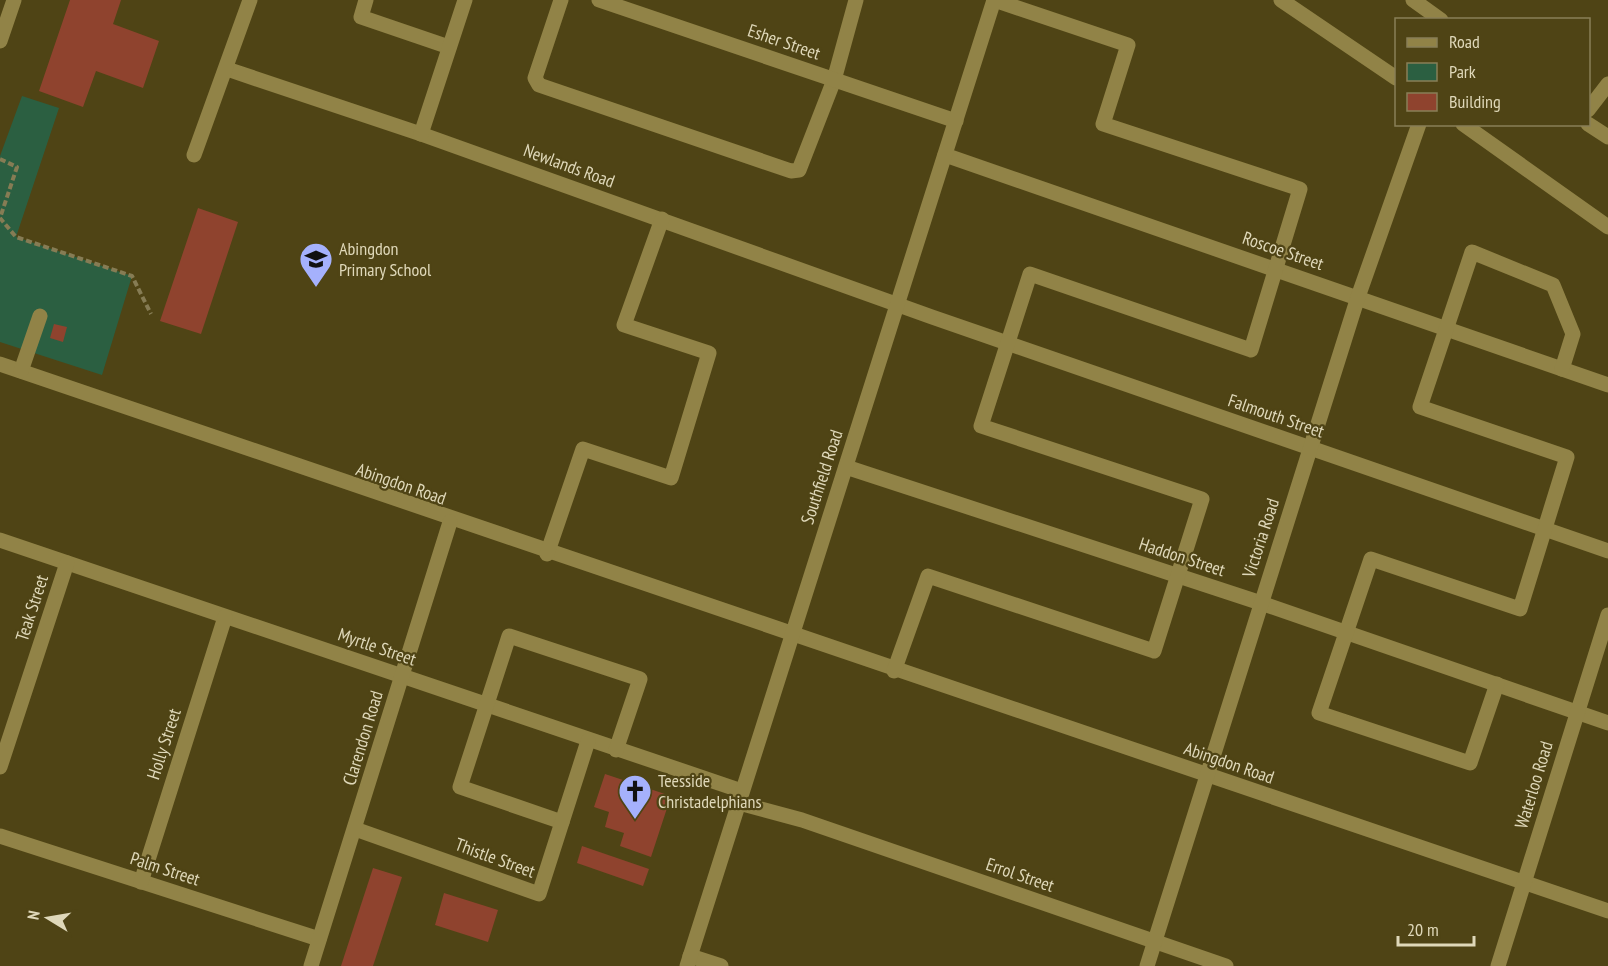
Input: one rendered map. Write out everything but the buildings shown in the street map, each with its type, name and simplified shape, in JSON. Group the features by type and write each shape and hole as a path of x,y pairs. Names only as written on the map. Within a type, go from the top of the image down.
{"street":[{"path":"0,41 14,0"},
{"path":"194,155 227,69 250,0"},
{"path":"366,0 361,17 449,47"},
{"path":"421,134 465,0"},
{"path":"561,0 535,78 539,85 791,171 799,170 834,80 856,0"},
{"name":"Esher Street","path":"599,0 956,121"},
{"path":"894,671 928,576 1154,651 1202,499 981,426 1030,274 1251,350 1300,189 1102,124 1128,45 994,0"},
{"name":"Southfield Road","path":"688,961 994,0"},
{"path":"1281,0 1395,77"},
{"path":"1413,0 1438,18"},
{"name":"Newlands Road","path":"227,69 421,134 932,317"},
{"path":"1590,107 1608,84"},
{"path":"1590,125 1608,137"},
{"name":"Victoria Road","path":"1146,966 1358,297 1418,126"},
{"path":"1466,126 1608,226"},
{"name":"Roscoe Street","path":"945,154 1608,385"},
{"path":"547,554 583,449 671,478 709,353 624,325 662,219"},
{"path":"1497,684 1470,763 1319,713 1371,559 1520,609 1567,457 1420,407 1472,252 1553,285 1573,334 1562,369"},
{"path":"21,371 40,316"},
{"name":"Falmouth Street","path":"932,317 1608,551"},
{"name":"Abingdon Road","path":"0,364 450,522 792,634 837,652 1608,911"},
{"name":"Haddon Street","path":"846,467 1261,603 1608,723"},
{"name":"Clarendon Road","path":"311,966 450,522"},
{"name":"Myrtle Street","path":"0,540 616,750 741,797"},
{"name":"Teak Street","path":"0,767 67,563"},
{"name":"Waterloo Road","path":"1498,966 1608,615"},
{"name":"Holly Street","path":"141,882 225,616"},
{"path":"562,822 460,787 509,636 640,679 616,750"},
{"name":"Thistle Street","path":"355,829 539,894 588,741"},
{"name":"Errol Street","path":"741,797 1226,966"},
{"name":"Palm Street","path":"0,836 319,939"},
{"path":"688,961 721,966"}],"path":[{"path":"0,159 17,167 0,218 16,237 132,276 150,314"}],"green space":[{"path":"22,96 59,108 16,237 132,276 102,375 0,342 0,156"}],"place":[{"name":"Abingdon Primary School","path":"316,288"},
{"name":"Teesside Christadelphians","path":"635,820"}]}
